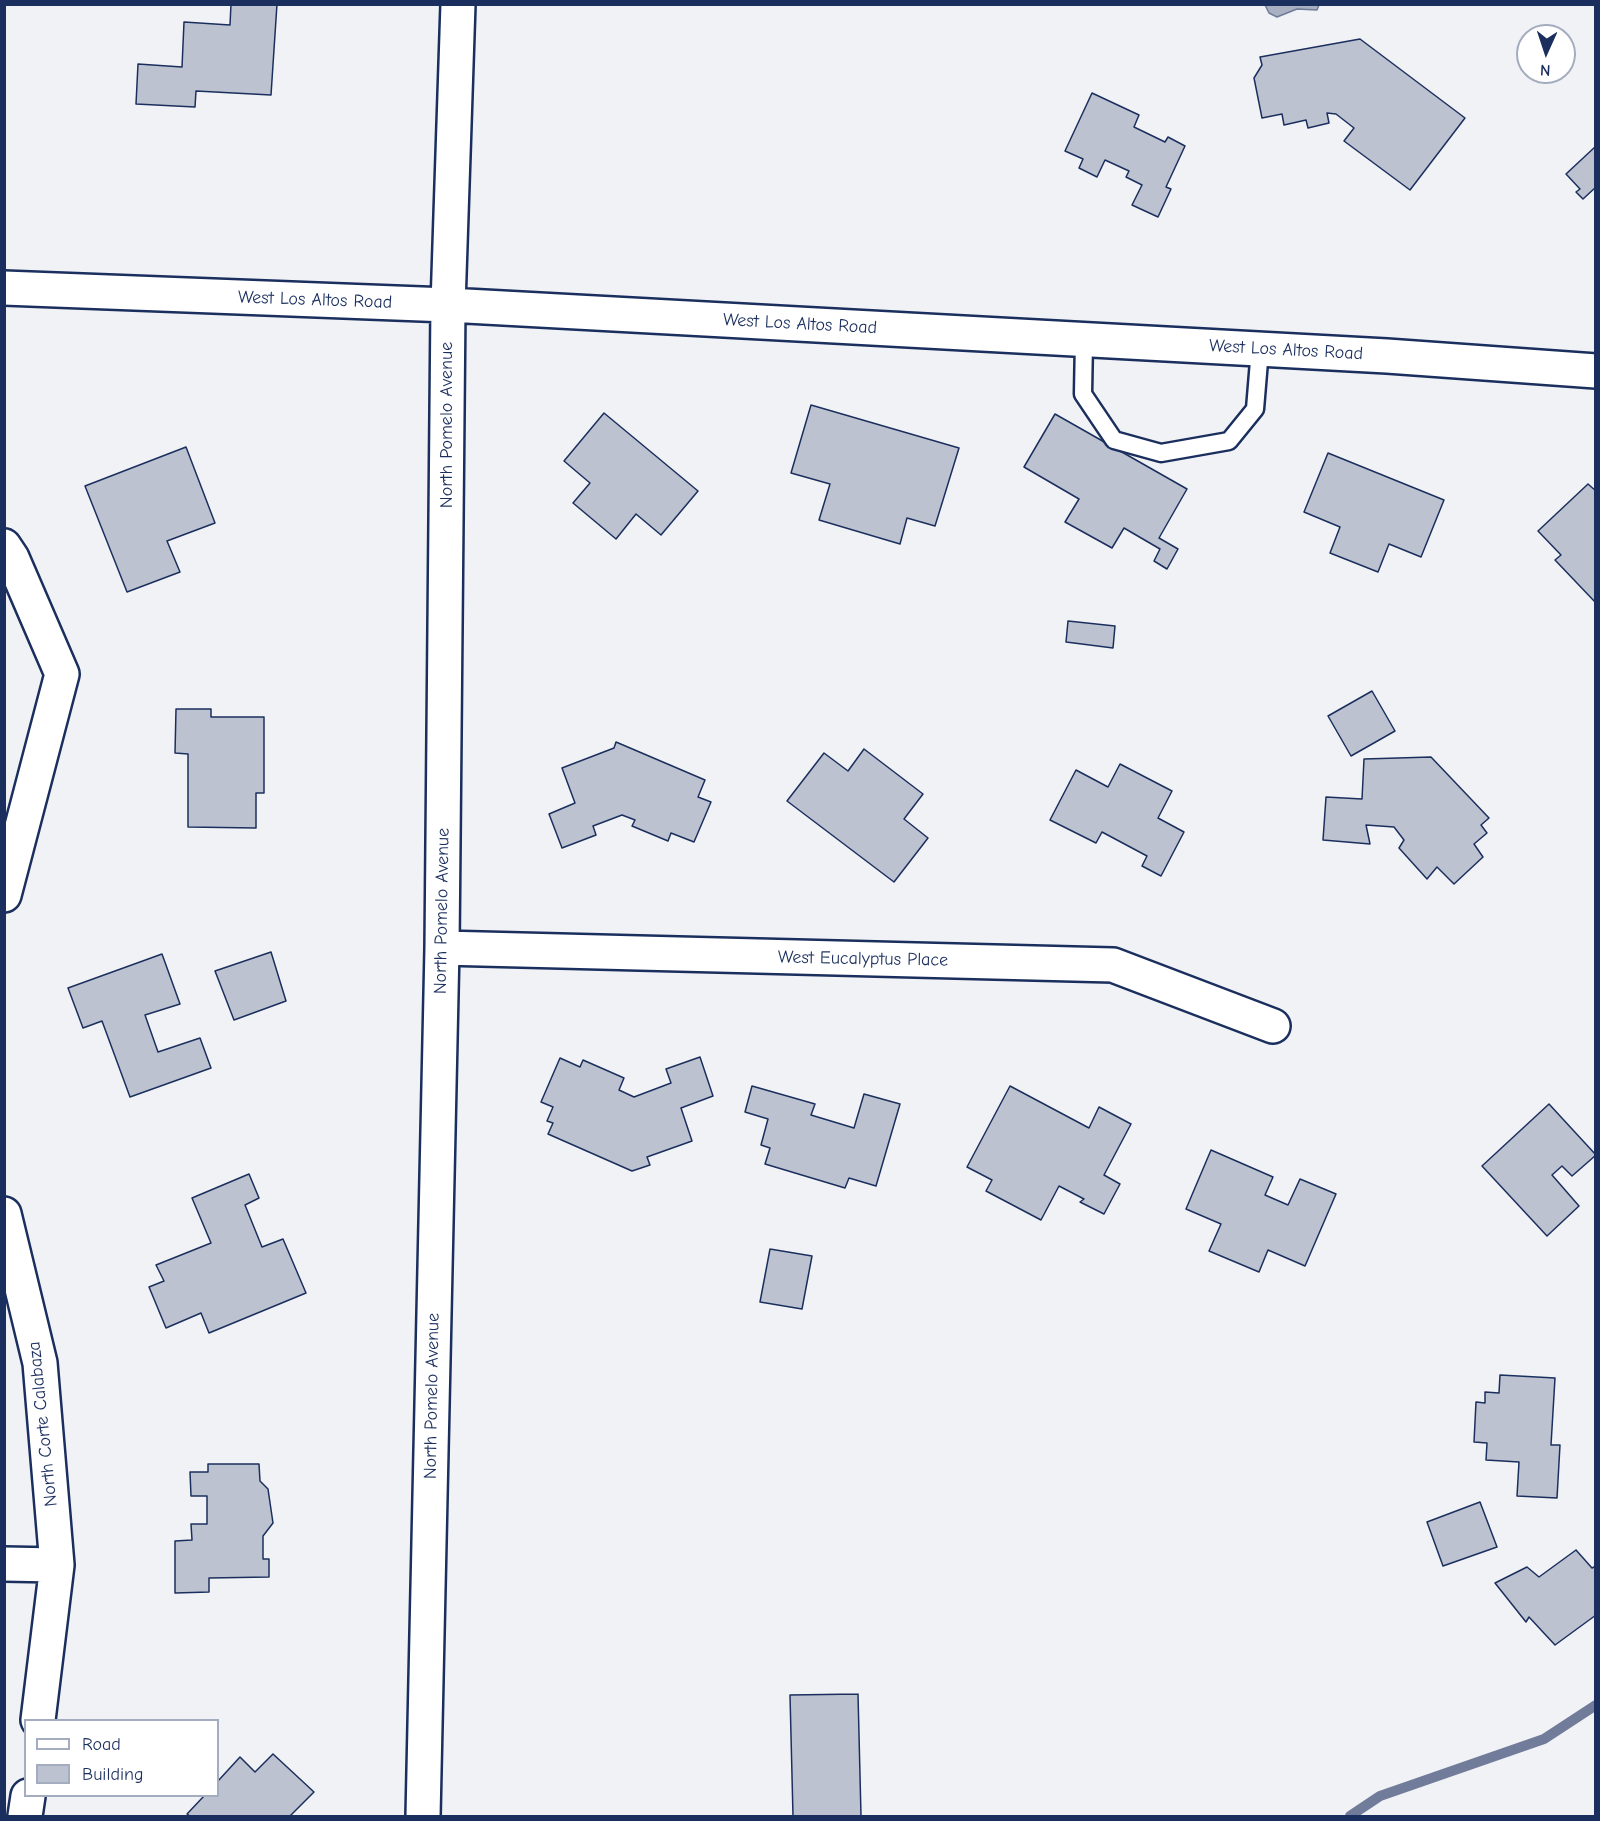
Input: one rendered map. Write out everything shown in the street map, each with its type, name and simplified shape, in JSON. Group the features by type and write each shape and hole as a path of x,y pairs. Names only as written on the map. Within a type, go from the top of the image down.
{"street":[{"name":"North Pomelo Avenue","path":"423,1816 442,948 447,304 458,4"},
{"name":"West Los Altos Road","path":"4,288 447,304 1596,370"},
{"path":"4,546 12,558 62,674 4,895"},
{"name":"West Eucalyptus Place","path":"442,948 1113,965 1273,1026"},
{"name":"North Corte Calabaza","path":"4,1214 40,1363 57,1565 38,1719"},
{"path":"4,1564 57,1565"},
{"path":"26,1816 28,1797"}],"lane":[{"path":"1084,340 1083,394 1114,440 1161,453 1229,441 1255,409 1260,349"}],"water":[{"path":"1319,4 1317,10 1297,9 1277,17 1269,13 1265,5"}],"building":[{"path":"231,4 277,4 271,95 196,91 195,107 136,104 138,64 182,67 184,22 230,25"},
{"path":"1360,39 1465,118 1410,190 1344,141 1354,128 1336,114 1327,113 1329,123 1308,128 1306,120 1284,125 1282,114 1262,118 1254,78 1262,65 1260,57"},
{"path":"1092,93 1139,115 1134,127 1165,142 1168,137 1185,146 1166,187 1171,189 1158,217 1132,205 1142,185 1126,177 1129,171 1105,160 1097,177 1079,168 1083,159 1065,151"},
{"path":"1596,146 1596,187 1583,199 1576,192 1580,189 1566,174"},
{"path":"811,405 959,448 935,526 907,518 900,544 819,520 830,484 791,473"},
{"path":"604,413 698,491 661,535 636,514 616,539 573,503 590,483 564,461"},
{"path":"1055,414 1187,489 1159,538 1178,549 1167,569 1154,561 1160,549 1124,528 1112,548 1065,522 1079,499 1024,467"},
{"path":"186,447 215,523 167,541 180,572 127,592 85,486"},
{"path":"1328,453 1444,500 1421,557 1389,544 1378,572 1330,553 1340,527 1304,512"},
{"path":"1588,484 1596,491 1596,603 1555,560 1561,555 1538,531"},
{"path":"1068,621 1115,626 1113,648 1066,642"},
{"path":"1372,691 1395,731 1351,756 1328,716"},
{"path":"176,709 211,709 211,717 264,717 264,793 256,793 256,828 188,827 188,754 175,753"},
{"path":"616,742 705,780 698,797 711,802 694,842 671,833 668,841 632,826 635,820 622,815 593,826 596,835 562,848 549,814 575,803 562,768 614,748"},
{"path":"864,749 923,794 904,819 928,838 894,882 787,801 824,753 848,771"},
{"path":"1431,757 1489,818 1481,825 1487,833 1474,844 1483,857 1454,884 1437,867 1427,879 1399,848 1404,840 1394,827 1366,825 1370,844 1323,840 1326,797 1362,799 1364,759"},
{"path":"1120,764 1172,791 1158,818 1184,832 1161,876 1142,866 1147,856 1102,832 1096,843 1050,820 1076,770 1108,787"},
{"path":"271,952 286,1001 234,1020 215,971"},
{"path":"162,954 180,1004 145,1015 158,1052 200,1038 211,1068 130,1097 102,1021 83,1028 68,988"},
{"path":"700,1057 713,1096 681,1108 692,1141 647,1157 650,1165 632,1171 548,1134 553,1123 547,1121 553,1107 541,1102 560,1058 580,1067 583,1060 624,1078 619,1090 634,1097 671,1083 666,1069"},
{"path":"752,1086 815,1104 811,1115 854,1128 864,1094 900,1104 876,1186 849,1178 845,1188 765,1164 770,1148 761,1145 768,1119 745,1112"},
{"path":"1010,1086 1089,1128 1099,1107 1131,1124 1104,1175 1120,1184 1104,1214 1080,1202 1084,1199 1059,1186 1041,1220 986,1191 992,1180 967,1167"},
{"path":"1549,1104 1596,1155 1572,1176 1562,1166 1552,1175 1579,1206 1547,1236 1482,1166"},
{"path":"1211,1150 1273,1177 1265,1195 1288,1205 1300,1179 1336,1194 1305,1266 1268,1250 1259,1272 1209,1251 1221,1224 1186,1209"},
{"path":"249,1174 259,1198 245,1205 262,1247 283,1239 306,1293 209,1333 201,1313 166,1328 149,1287 164,1281 156,1265 211,1243 192,1198"},
{"path":"770,1249 812,1256 802,1309 760,1302"},
{"path":"1500,1375 1555,1378 1551,1445 1560,1445 1557,1498 1517,1496 1519,1462 1486,1460 1487,1443 1474,1442 1476,1402 1485,1403 1485,1392 1499,1393"},
{"path":"208,1464 259,1464 260,1481 268,1489 273,1523 263,1536 263,1559 269,1559 269,1577 209,1578 209,1592 175,1593 175,1541 192,1540 191,1524 207,1524 207,1496 191,1496 190,1472 208,1472"},
{"path":"1480,1502 1497,1547 1443,1566 1427,1522"},
{"path":"1576,1550 1592,1568 1596,1566 1596,1615 1555,1645 1529,1617 1526,1622 1495,1583 1527,1567 1539,1577"},
{"path":"858,1694 861,1816 793,1816 790,1695"},
{"path":"273,1754 314,1792 290,1816 190,1816 187,1814 203,1797 219,1797 219,1780 240,1757 255,1772"}],"waterway":[{"path":"1350,1816 1380,1796 1544,1739 1596,1705"}]}
